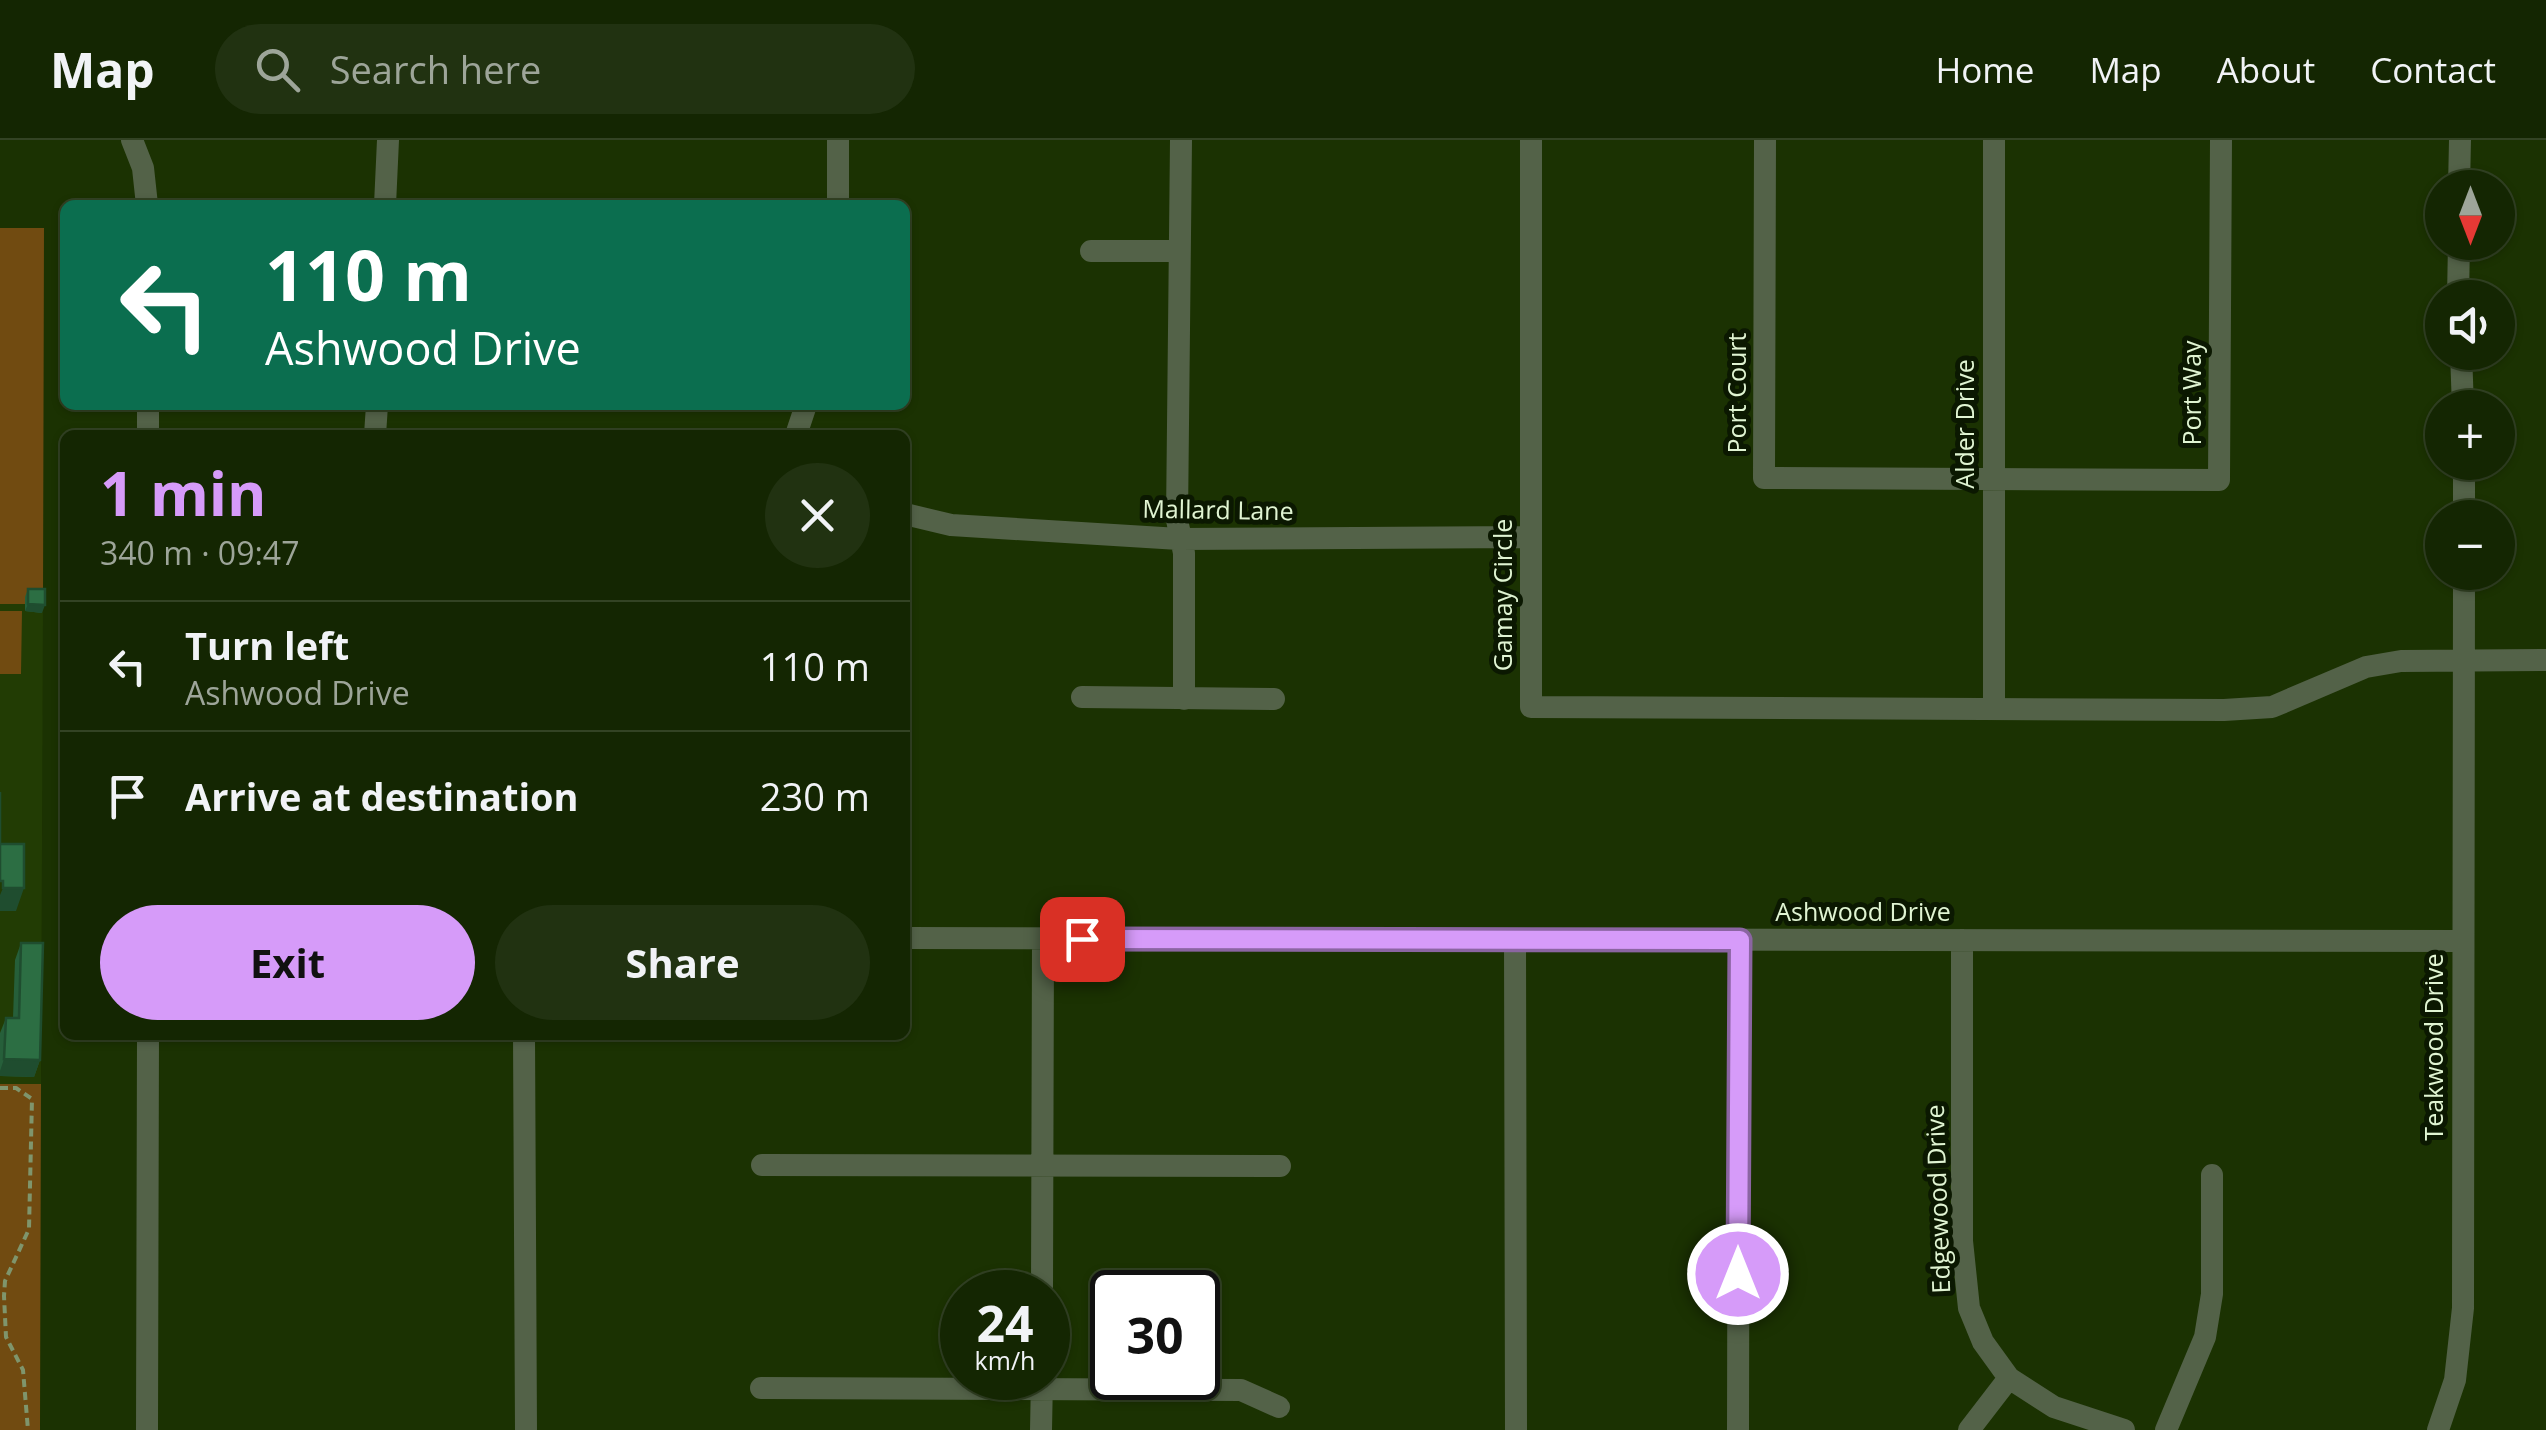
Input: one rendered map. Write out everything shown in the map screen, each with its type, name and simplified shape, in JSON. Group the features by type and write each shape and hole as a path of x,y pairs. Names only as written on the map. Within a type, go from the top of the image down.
{"street":[{"path":"132,140 144,168 147,200"},
{"path":"385,200 388,140"},
{"path":"838,140 838,200"},
{"path":"1181,140 1179,540 1184,554 1184,699"},
{"name":"Gamay Circle","path":"1530,140 1532,706 1994,708"},
{"name":"Port Court","path":"1765,140 1764,478 1993,479"},
{"name":"Alder Drive","path":"1994,140 1994,708"},
{"name":"Port Way","path":"1993,479 2219,480 2221,140"},
{"path":"2459,170 2460,140"},
{"path":"1091,251 1178,251"},
{"name":"Mallard Lane","path":"910,515 951,525 1179,540 1530,537"},
{"name":"Teakwood Drive","path":"2438,1430 2456,1380 2463,1308 2464,590"},
{"path":"1994,708 2272,707 2366,667 2464,660 2546,660"},
{"path":"1082,698 1274,699"},
{"name":"Ashwood Drive","path":"910,938 2461,940"},
{"path":"1042,1270 1043,939"},
{"path":"1515,939 1516,1430"},
{"path":"1738,1430 1740,940"},
{"name":"Edgewood Drive","path":"1962,940 1962,1241 1969,1308 1983,1342 2009,1378 2054,1408 2124,1430"},
{"path":"147,1430 148,1040"},
{"path":"524,1040 526,1430"},
{"path":"762,1164 1280,1166"},
{"path":"2166,1430 2206,1337 2212,1294 2212,1175"},
{"path":"1969,1430 2009,1378"},
{"path":"1070,1384 1241,1390 1279,1408"},
{"path":"761,1388 940,1385"},
{"path":"1041,1430 1042,1400"}],"path":[{"path":"0,1088 16,1088 32,1098 30,1229 5,1281 4,1296 6,1337 23,1370 28,1430"}],"shaded area":[{"path":"0,228 44,228 43,604 0,604"},
{"path":"0,604 43,604 41,1084 0,1084"},
{"path":"0,611 22,611 21,674 0,674"},
{"path":"0,1084 41,1084 40,1430 0,1430"}],"building":[{"path":"28,589 45,589 45,605 28,604"},
{"path":"0,844 24,844 24,888 3,888"},
{"path":"21,943 43,943 40,1060 4,1059 6,1018 19,1018"}],"route":[{"path":"1082,939 1740,940 1738,1274"}]}
